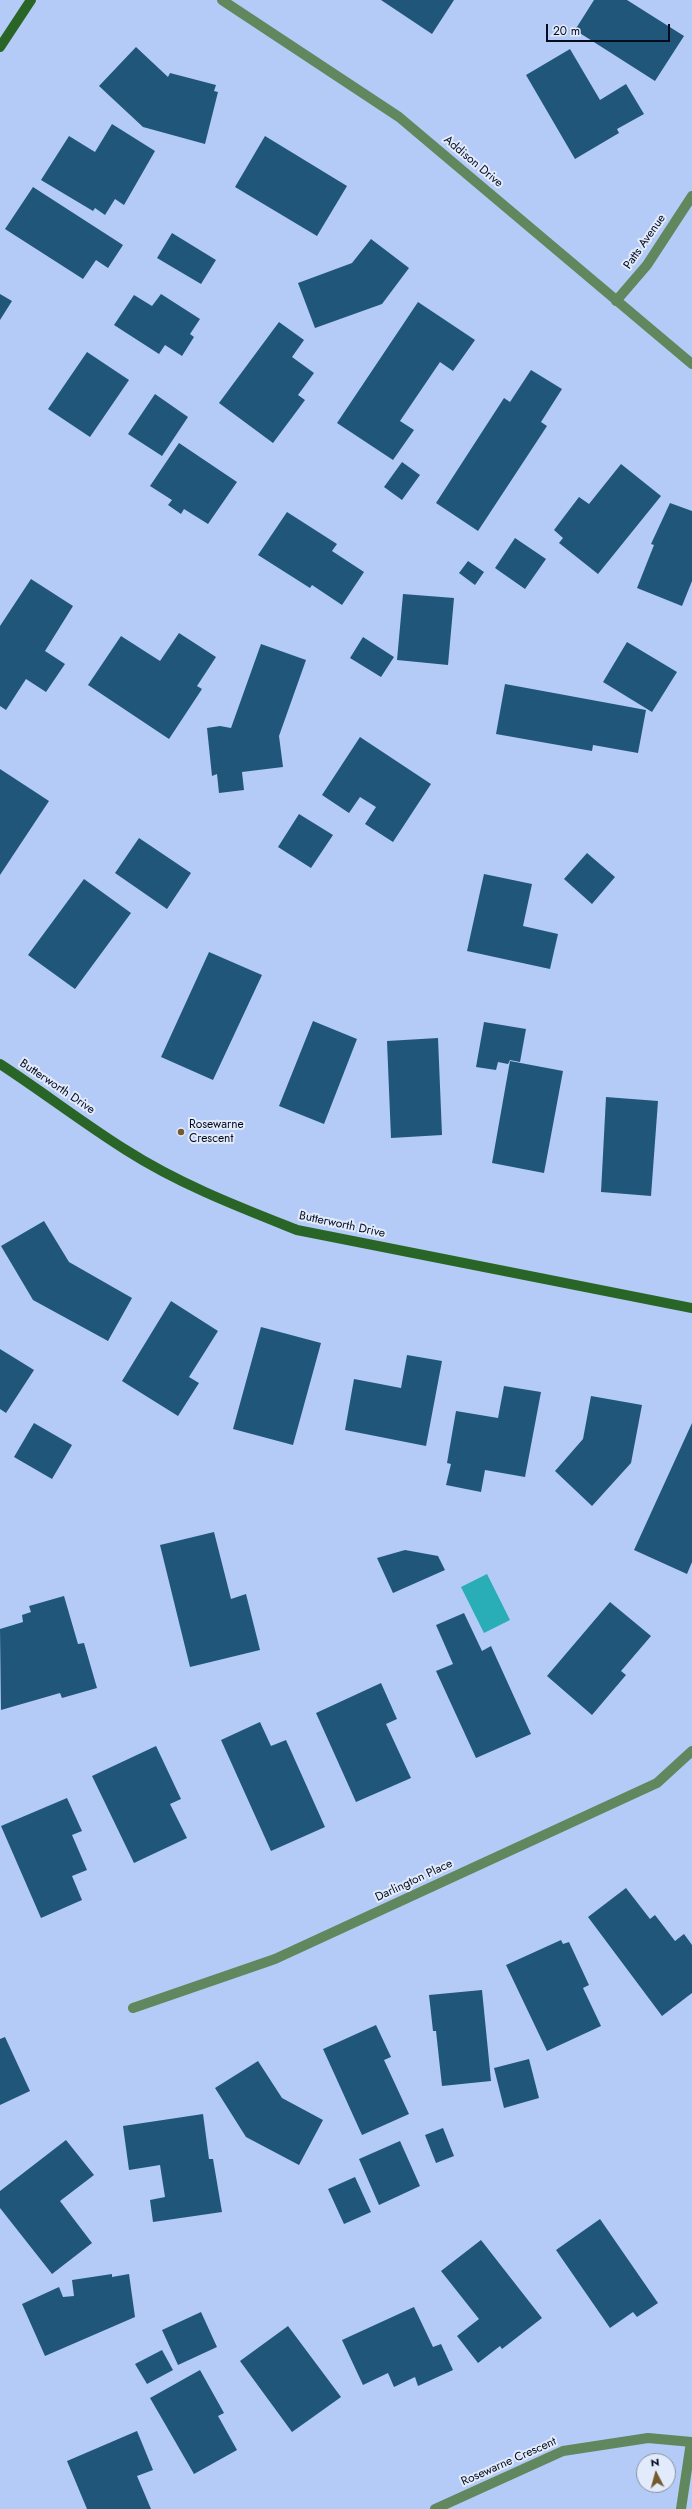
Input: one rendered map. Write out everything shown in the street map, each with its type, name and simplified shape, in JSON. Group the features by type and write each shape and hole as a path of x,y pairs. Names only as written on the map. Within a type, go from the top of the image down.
{"street":[{"path":"0,47 31,0"},
{"name":"Addison Drive","path":"222,0 400,117 692,364"},
{"name":"Patts Avenue","path":"616,301 647,265 692,196"},
{"name":"Butterworth Drive","path":"1,1068 127,1151 178,1179 239,1207 297,1230 692,1308"},
{"name":"Darlington Place","path":"133,2008 275,1959 621,1800 657,1783 692,1751"},
{"name":"Rosewarne Crescent","path":"435,2509 564,2451 648,2438 691,2442"},
{"path":"681,2509 691,2442"}],"shaded area":[{"path":"487,1574 510,1620 484,1633 461,1587"}],"building":[{"path":"381,0 454,0 432,34"},
{"path":"594,0 627,0 684,36 655,81 575,30"},
{"path":"136,47 168,77 170,73 216,85 214,91 218,92 205,144 143,127 99,86"},
{"path":"570,49 600,100 626,84 644,114 617,129 619,133 575,159 526,75"},
{"path":"112,124 155,151 124,205 115,199 105,215 95,208 93,211 41,180 69,136 95,152"},
{"path":"265,136 347,186 317,236 235,187"},
{"path":"33,187 123,245 108,268 96,260 83,279 5,229"},
{"path":"172,233 216,260 201,284 157,258"},
{"path":"371,239 409,268 382,304 315,328 298,283 352,263"},
{"path":"0,294 12,301 0,320"},
{"path":"161,294 200,319 190,334 194,337 182,356 165,345 159,354 114,325 134,295 152,306"},
{"path":"418,302 475,340 453,371 440,362 400,421 414,430 393,460 337,423"},
{"path":"279,322 304,340 292,357 314,373 298,395 305,400 273,443 219,403"},
{"path":"87,352 129,380 90,437 48,409"},
{"path":"531,370 562,389 541,422 547,426 478,531 436,503 504,398 510,402"},
{"path":"155,394 188,417 162,456 128,434"},
{"path":"179,443 237,482 208,524 184,509 181,514 168,505 172,500 150,486"},
{"path":"402,462 420,475 402,500 384,487"},
{"path":"621,464 661,496 598,574 559,543 563,538 554,530 579,497 589,504"},
{"path":"670,503 692,511 692,581 682,606 637,588 654,545 651,544"},
{"path":"287,512 337,544 332,551 364,572 342,605 312,585 310,588 258,555"},
{"path":"515,538 546,559 525,589 495,568"},
{"path":"468,561 484,572 475,585 459,573"},
{"path":"31,579 73,606 45,651 65,664 46,692 26,679 6,710 0,706 0,626"},
{"path":"403,594 454,598 448,665 397,660"},
{"path":"179,633 216,657 197,686 202,689 169,739 88,685 121,636 160,661"},
{"path":"363,637 394,657 381,677 350,658"},
{"path":"627,642 677,672 652,712 603,682"},
{"path":"261,644 306,660 279,736 283,767 242,772 244,790 219,793 217,774 212,776 207,728 220,726 231,728"},
{"path":"505,684 646,710 638,753 593,745 592,751 496,734"},
{"path":"360,737 431,784 393,842 365,824 376,807 360,797 349,813 322,795"},
{"path":"0,769 49,801 0,875"},
{"path":"299,814 333,835 311,868 278,847"},
{"path":"139,838 191,873 167,909 115,873"},
{"path":"587,853 615,877 592,904 564,879"},
{"path":"484,874 532,884 523,926 558,934 550,969 467,951"},
{"path":"84,879 131,913 75,989 28,955"},
{"path":"209,952 262,975 213,1080 161,1057"},
{"path":"313,1021 357,1039 324,1124 279,1106"},
{"path":"484,1022 526,1029 520,1062 510,1060 508,1064 498,1062 496,1070 476,1067"},
{"path":"438,1038 442,1135 391,1138 387,1041"},
{"path":"510,1061 563,1071 544,1173 492,1163"},
{"path":"606,1097 658,1101 651,1196 601,1192"},
{"path":"44,1221 69,1262 132,1298 108,1341 33,1300 1,1246"},
{"path":"171,1301 218,1331 189,1377 199,1383 178,1416 122,1381"},
{"path":"261,1327 321,1343 293,1445 233,1429"},
{"path":"0,1349 34,1370 6,1413 0,1409"},
{"path":"407,1355 442,1361 426,1446 345,1430 354,1379 401,1388"},
{"path":"504,1386 541,1392 525,1477 485,1470 481,1492 446,1485 451,1464 447,1463 456,1411 498,1418"},
{"path":"591,1396 642,1405 631,1463 592,1506 555,1471 583,1439"},
{"path":"34,1423 72,1445 52,1479 14,1457"},
{"path":"692,1423 692,1562 687,1574 634,1550"},
{"path":"214,1532 231,1599 246,1594 260,1650 190,1667 160,1545"},
{"path":"405,1550 438,1556 445,1570 393,1593 377,1558"},
{"path":"64,1596 78,1644 84,1643 97,1688 62,1698 60,1693 1,1710 0,1629 23,1622 22,1615 31,1612 29,1606"},
{"path":"610,1602 651,1636 621,1671 626,1675 592,1715 547,1676"},
{"path":"464,1613 482,1651 491,1646 531,1734 476,1758 436,1671 453,1664 436,1625"},
{"path":"381,1683 397,1719 386,1724 411,1778 356,1802 316,1713"},
{"path":"260,1722 271,1746 286,1740 325,1827 271,1851 221,1740"},
{"path":"156,1746 181,1799 170,1804 187,1838 134,1863 92,1776"},
{"path":"67,1798 82,1831 72,1835 87,1870 72,1876 82,1900 41,1918 1,1826"},
{"path":"626,1888 650,1919 655,1915 675,1941 684,1934 692,1945 692,1993 662,2016 588,1917"},
{"path":"561,1940 563,1944 569,1942 589,1985 583,1988 601,2026 547,2051 506,1965"},
{"path":"482,1990 491,2081 442,2086 436,2031 433,2031 429,1995"},
{"path":"376,2025 391,2057 384,2060 409,2114 362,2135 323,2049"},
{"path":"5,2037 30,2091 0,2105 0,2039"},
{"path":"529,2059 539,2098 504,2108 494,2068"},
{"path":"258,2061 282,2098 323,2120 299,2165 246,2137 215,2088"},
{"path":"203,2114 209,2159 213,2159 222,2212 153,2222 150,2200 165,2197 160,2165 129,2170 123,2126"},
{"path":"443,2128 454,2156 436,2163 425,2135"},
{"path":"66,2140 94,2175 60,2201 92,2243 52,2274 0,2208 0,2191"},
{"path":"400,2141 420,2186 379,2205 359,2159"},
{"path":"355,2177 371,2212 344,2224 328,2189"},
{"path":"600,2219 658,2303 637,2317 633,2312 610,2328 556,2250"},
{"path":"481,2240 542,2318 502,2349 500,2346 478,2363 457,2336 479,2319 441,2271"},
{"path":"112,2274 112,2277 129,2274 135,2317 45,2356 22,2304 59,2287 63,2297 74,2296 72,2280"},
{"path":"414,2307 433,2347 441,2344 453,2370 418,2386 415,2377 394,2387 388,2373 363,2385 342,2340"},
{"path":"201,2312 217,2347 178,2365 162,2330"},
{"path":"288,2326 341,2397 292,2432 240,2361"},
{"path":"162,2350 173,2370 147,2384 135,2364"},
{"path":"200,2370 224,2413 218,2416 237,2450 194,2474 150,2398"},
{"path":"137,2431 153,2470 137,2476 151,2509 87,2509 67,2461"}],"place":[{"name":"Rosewarne Crescent","path":"181,1132"}]}
